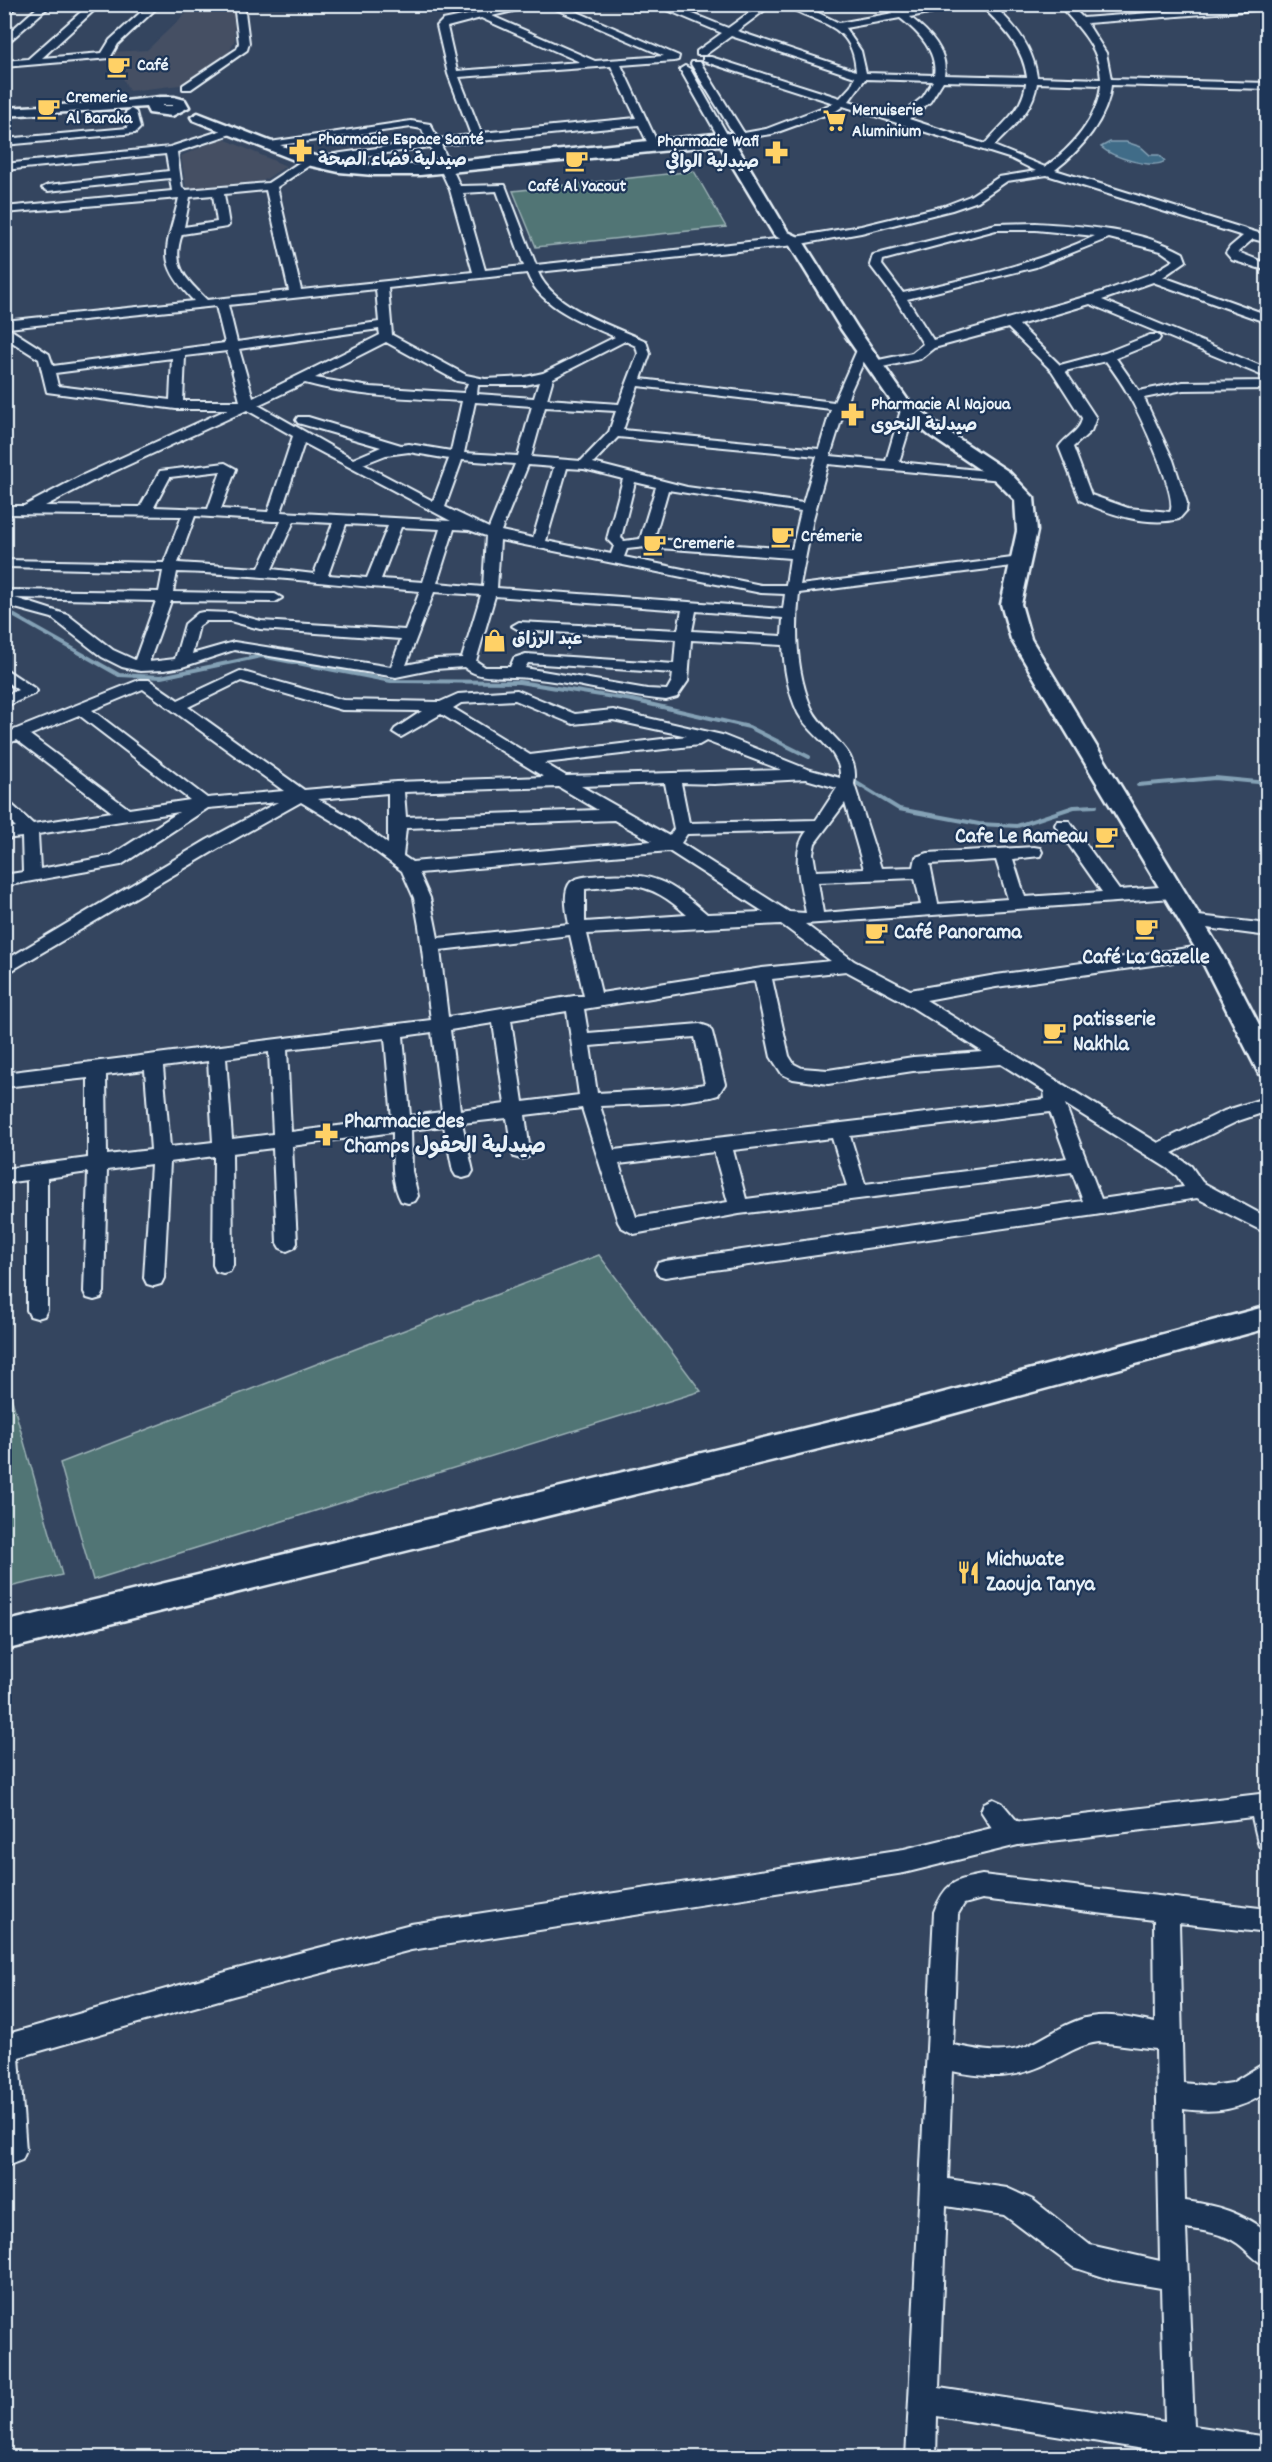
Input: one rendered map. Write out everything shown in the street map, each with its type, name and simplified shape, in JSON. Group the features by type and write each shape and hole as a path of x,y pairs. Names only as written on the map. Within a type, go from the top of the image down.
{"street":[{"path":"4,14 15,4"},
{"path":"4,43 47,4"},
{"path":"31,62 96,4"},
{"path":"4,64 106,56 111,46 156,4"},
{"path":"162,107 242,50 244,43 238,4"},
{"path":"477,137 453,74 442,26 447,22 538,4"},
{"path":"549,4 690,58 1019,167 1046,171 1268,240"},
{"path":"572,4 715,71 898,121 1025,160 1046,171"},
{"path":"658,4 729,32 861,76 1268,86"},
{"path":"453,74 690,58 768,4"},
{"path":"4,123 131,112 162,107 198,117 310,160 344,168 377,170 446,168 768,132 837,106 858,83 861,76 859,61 851,41 837,26 789,4"},
{"path":"884,4 903,15 917,27 933,47 939,65 939,79 927,99 898,121"},
{"path":"837,26 966,4"},
{"path":"985,4 1020,40 1030,62 1033,81 1032,92 1025,107 987,148"},
{"path":"4,325 795,241 929,213 978,197 1004,179 1032,176 1046,171 1068,152 1096,119 1106,96 1107,83 1100,54 1080,21 1063,4"},
{"path":"1080,21 1268,6"},
{"path":"484,16 595,64"},
{"path":"690,58 741,136 793,224 797,232 795,241"},
{"path":"690,58 724,138 782,235 795,241 868,357 900,403 934,431 1002,476 1023,498 1027,512 1027,531 1011,604 1021,639 1209,951 1268,1068"},
{"path":"615,63 654,146"},
{"path":"4,112 116,106 180,109 180,96 187,87"},
{"path":"181,104 198,117"},
{"path":"4,142 48,133 131,131 135,128 131,112"},
{"path":"4,210 271,186 310,160 477,137 642,121"},
{"path":"270,144 416,124 426,126 456,190 480,274"},
{"path":"4,167 171,150 233,130"},
{"path":"48,133 49,206"},
{"path":"171,150 177,190 185,194"},
{"path":"48,188 173,174"},
{"path":"271,186 296,293"},
{"path":"456,190 501,187 537,284 545,293 584,318 642,344 644,348 615,433 584,465"},
{"path":"177,231 223,225 218,191"},
{"path":"185,194 177,231 170,247 172,266 178,277 204,304"},
{"path":"868,357 916,356 930,345 1093,301 1152,278 1176,265 1180,261 1179,256 1144,240 1108,234 1005,226 877,258 876,265 900,297 930,345"},
{"path":"900,297 1002,275 1059,257 1108,234"},
{"path":"1252,234 1232,253 1236,257 1268,268"},
{"path":"1152,278 1268,320"},
{"path":"382,285 385,331"},
{"path":"1093,301 1268,374"},
{"path":"221,303 248,405"},
{"path":"1011,324 1058,369 1089,418 1089,425 1066,447 1085,497 1146,515 1174,516 1179,511 1180,503 1166,460 1136,396 1109,356"},
{"path":"4,331 45,357 52,389 176,405 248,405 352,464 471,526 493,534 538,543 619,552 761,589 792,590 1020,561"},
{"path":"49,370 178,355 233,345 385,331 474,382 525,381 547,376 624,337"},
{"path":"27,510 86,479 304,379 385,331"},
{"path":"1058,369 1109,356 1154,338"},
{"path":"176,405 178,355"},
{"path":"868,357 837,406 808,508 792,590 790,641 791,666 798,692 811,720 845,759 848,786 874,873"},
{"path":"468,662 490,590 493,534 524,459 547,376"},
{"path":"304,379 326,386 360,390 624,408"},
{"path":"438,507 457,456 468,398 474,382"},
{"path":"633,382 837,406"},
{"path":"1136,396 1191,385 1268,385"},
{"path":"891,466 908,410"},
{"path":"303,420 397,448 457,456 584,465 712,495 808,508"},
{"path":"615,433 823,456 891,466 1002,476"},
{"path":"273,517 300,436"},
{"path":"352,464 397,448"},
{"path":"538,543 562,463"},
{"path":"145,511 165,474 225,467 229,469 213,513"},
{"path":"619,552 614,539 630,477"},
{"path":"646,543 663,485"},
{"path":"4,510 213,513 471,526"},
{"path":"140,666 165,597 170,566 190,513"},
{"path":"264,572 289,518"},
{"path":"318,579 340,520"},
{"path":"373,582 396,523"},
{"path":"396,672 429,585 448,525"},
{"path":"619,552 646,543 798,554"},
{"path":"6,565 170,566 791,614"},
{"path":"234,646 260,625 287,575"},
{"path":"4,596 10,602 62,617 113,659 140,666 182,662 207,652 234,646 396,672 435,664 468,662"},
{"path":"4,596 275,598"},
{"path":"468,662 473,669 483,672 543,674 666,695 672,694 681,681 684,636 690,605"},
{"path":"182,662 192,624 203,616 231,617 260,625 409,635"},
{"path":"519,626 790,641"},
{"path":"516,672 519,661 526,658 681,669"},
{"path":"4,672 30,691 4,702"},
{"path":"177,707 240,676 342,705 441,707 617,815 672,845 784,916 848,965 908,997 1004,1057 1053,1095 1157,1152 1184,1171 1193,1181 1194,1187 1190,1193 1095,1208 665,1269"},
{"path":"12,737 144,683 409,868 422,898 431,945 452,1118 463,1171"},
{"path":"401,732 458,699 517,695 573,719 613,716 716,738 806,774 848,786"},
{"path":"80,708 204,803"},
{"path":"12,737 126,815"},
{"path":"527,760 716,738"},
{"path":"4,834 204,803 396,787 672,778 714,779 806,774"},
{"path":"672,778 682,829 672,845"},
{"path":"815,919 805,853 807,842 848,786"},
{"path":"394,858 398,823 396,787"},
{"path":"4,969 213,844 302,795"},
{"path":"4,881 115,861 204,803"},
{"path":"4,807 30,830 32,876"},
{"path":"398,823 617,815"},
{"path":"682,829 820,825"},
{"path":"1063,825 1114,896"},
{"path":"409,868 672,845"},
{"path":"931,911 922,872 922,861 928,858 1034,852"},
{"path":"1003,854 1018,903"},
{"path":"810,877 922,872"},
{"path":"593,999 578,929 574,894 577,886 586,882 639,878 654,882 669,891 703,920"},
{"path":"431,945 507,934 703,920 784,916 815,919 1173,892"},
{"path":"1190,921 1268,930"},
{"path":"908,997 996,981 1209,951"},
{"path":"4,1080 441,1025 593,999 848,965"},
{"path":"762,975 780,1057 788,1069 799,1074 828,1077 913,1064 1004,1057"},
{"path":"574,1002 589,1100 628,1222 633,1226 739,1207 1077,1164"},
{"path":"501,1015 521,1152"},
{"path":"393,1030 402,1125 402,1171 408,1196"},
{"path":"4,1176 589,1100 670,1096 711,1090 716,1084 703,1032 700,1030 581,1040"},
{"path":"278,1044 287,1243"},
{"path":"217,1052 223,1147 223,1265"},
{"path":"153,1062 161,1155 154,1278"},
{"path":"93,1292 98,1162 97,1070"},
{"path":"606,1158 839,1131 1053,1095"},
{"path":"1053,1095 1095,1208"},
{"path":"1157,1152 1231,1116 1268,1104"},
{"path":"839,1131 858,1192"},
{"path":"722,1144 739,1207"},
{"path":"37,1171 37,1310"},
{"path":"1194,1187 1268,1227"},
{"path":"4,1636 881,1422 1268,1317"},
{"path":"4,2154 13,2151 5,2048 233,1983 411,1937 904,1862 1018,1833 1265,1805 1268,1838"},
{"path":"993,1811 1006,1828 1018,1833"},
{"path":"921,2457 944,1929 951,1902 964,1890 973,1887 996,1888 1268,1921"},
{"path":"1166,1910 1172,2212 1180,2440"},
{"path":"940,2055 1010,2066 1086,2031 1108,2029 1168,2038"},
{"path":"1169,2094 1205,2099 1228,2098 1253,2087 1268,2074"},
{"path":"934,2190 1007,2202 1023,2210 1083,2257 1113,2266 1174,2277"},
{"path":"1172,2212 1230,2224 1253,2237 1268,2253"},
{"path":"924,2400 1268,2452"}],"shaded area":[{"path":"195,5 233,5 235,39 229,53 180,85 129,91 111,52 147,50"},
{"path":"222,138 286,166 263,181 186,188 181,156"},
{"path":"1110,142 1126,142 1141,147 1150,155 1159,155 1165,161 1151,164 1123,158 1101,147"}],"green space":[{"path":"694,171 726,227 536,247 513,191"},
{"path":"599,1255 701,1391 93,1580 60,1463"},
{"path":"4,1372 62,1575 5,1588 4,1588"}],"waterway":[{"path":"4,610 119,675 161,677 261,656 391,681 519,682 632,700 749,727 809,757"},
{"path":"1138,785 1215,778 1268,783"},
{"path":"850,779 899,809 979,824 1017,826 1074,807 1096,806"}],"place":[{"name":"Café","path":"119,66"},
{"name":"Cremerie Al Baraka","path":"48,108"},
{"name":"Menuiserie Aluminium","path":"834,121"},
{"name":"Pharmacie Espace Santé صيدلية فضاء الصحة","path":"300,150"},
{"name":"Pharmacie Wafi صيدلية الوافي","path":"777,152"},
{"name":"Café Al Yacout","path":"577,161"},
{"name":"Pharmacie Al Najoua صيدلية النجوى","path":"853,415"},
{"name":"Crémerie","path":"783,537"},
{"name":"Cremerie","path":"655,544"},
{"name":"عبد الرزاق","path":"494,640"},
{"name":"Cafe Le Rameau","path":"1106,837"},
{"name":"Café La Gazelle","path":"1146,929"},
{"name":"Café Panorama","path":"876,933"},
{"name":"patisserie Nakhla","path":"1055,1033"},
{"name":"Pharmacie des Champs صيدلية الحقول","path":"326,1135"},
{"name":"Michwate Zaouja Tanya","path":"968,1573"}]}
